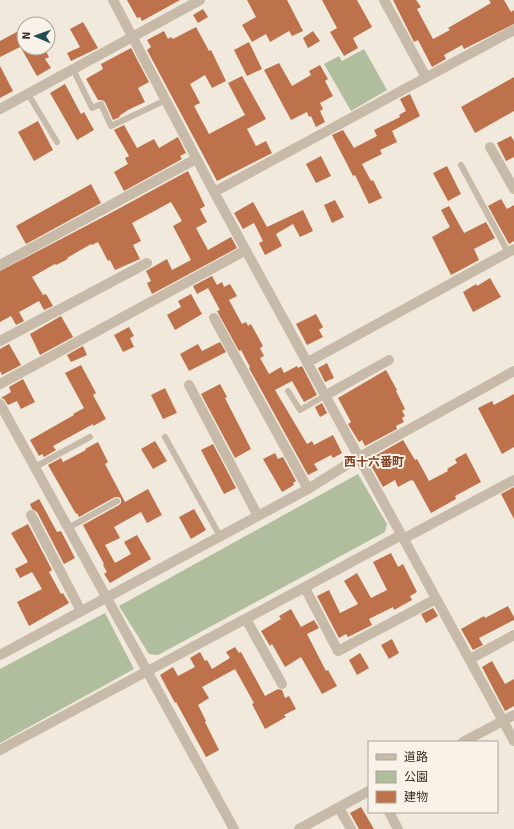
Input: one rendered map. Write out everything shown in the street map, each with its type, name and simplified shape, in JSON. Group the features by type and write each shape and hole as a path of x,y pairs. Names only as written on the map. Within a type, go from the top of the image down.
{"street":[{"path":"113,0 196,159 326,394 402,537 514,741"},
{"path":"0,109 200,0"},
{"path":"384,0 426,77"},
{"path":"214,192 514,30"},
{"path":"490,147 514,189"},
{"path":"0,265 196,159"},
{"path":"0,384 246,250"},
{"path":"308,362 511,251"},
{"path":"0,341 147,263"},
{"path":"214,318 308,489"},
{"path":"326,394 389,360"},
{"path":"0,655 106,596 308,489 359,457 514,371"},
{"path":"189,385 258,516"},
{"path":"0,404 234,829"},
{"path":"0,750 146,670 514,480"},
{"path":"31,515 81,610"},
{"path":"305,588 338,651 436,599"},
{"path":"246,619 282,684"},
{"path":"470,659 514,635"},
{"path":"465,741 514,715"},
{"path":"299,829 368,792"},
{"path":"339,808 351,829"},
{"path":"390,813 398,829"}],"lane":[{"path":"73,69 92,108 101,104 111,126 166,100"},
{"path":"28,94 56,142"},
{"path":"461,165 511,251"},
{"path":"288,390 300,410 326,394"},
{"path":"34,467 90,437"},
{"path":"165,437 220,536"},
{"path":"68,528 117,501"}],"green space":[{"path":"364,49 387,90 351,111 324,64 339,56 342,61"},
{"path":"358,474 387,524 385,532 158,655 149,654 119,606"},
{"path":"105,613 134,669 0,743 0,669"}],"building":[{"path":"127,0 180,0 142,21 140,17 137,18"},
{"path":"247,0 287,0 303,31 292,36 289,31 270,42 266,34 252,42 242,25 256,17"},
{"path":"322,0 357,0 372,27 353,38 358,48 344,56 330,32 337,28"},
{"path":"393,0 416,0 421,7 417,9 433,39 450,30 448,28 491,3 489,0 504,0 511,12 514,10 514,24 464,49 462,45 444,55 446,59 432,67 418,40 414,42"},
{"path":"203,9 208,17 198,23 193,15"},
{"path":"83,22 98,48 71,61 67,53 80,47 70,29"},
{"path":"196,27 209,51 211,50 226,81 212,88 205,75 190,84 200,103 194,106 209,134 245,115 228,83 242,76 266,119 247,129 256,146 266,141 272,153 217,181 147,50 151,47 147,40 164,31 168,39 171,37 173,39"},
{"path":"313,31 320,41 308,48 303,38"},
{"path":"16,32 16,49 0,57 0,41"},
{"path":"249,42 262,69 247,76 234,50"},
{"path":"131,48 149,82 138,88 145,102 128,110 119,116 120,117 113,120 105,102 98,100 86,79 103,69 101,64"},
{"path":"26,56 48,56 45,59 51,68 37,76"},
{"path":"279,63 292,86 311,75 309,71 320,65 328,79 325,81 333,96 320,103 323,109 320,111 325,122 316,127 311,116 309,117 307,112 291,120 264,70"},
{"path":"0,66 13,91 0,98"},
{"path":"514,77 514,111 475,133 461,107"},
{"path":"65,84 81,114 84,112 94,130 77,140 50,93"},
{"path":"410,94 420,116 392,131 397,142 380,150 382,154 362,164 371,181 373,180 382,198 369,204 355,175 353,176 332,135 343,130 354,148 377,136 374,130 400,117 399,115 406,111 400,99"},
{"path":"38,121 53,150 34,161 18,132"},
{"path":"124,125 137,148 154,139 159,148 178,137 186,153 180,156 182,159 124,191 114,172 128,164 125,158 129,156 114,130"},
{"path":"511,136 514,141 514,157 506,161 497,143"},
{"path":"321,156 331,176 316,183 306,164"},
{"path":"447,166 461,194 448,201 433,173"},
{"path":"188,171 205,206 200,209 207,222 196,228 208,250 231,237 237,248 152,294 147,283 151,281 146,271 167,259 172,270 191,260 173,226 182,221 171,202 132,223 141,241 133,245 140,259 115,270 110,260 108,261 98,242 92,245 91,244 67,258 68,259 56,265 55,264 32,277 43,295 46,294 53,306 44,310 39,301 19,312 24,321 16,325 11,316 0,322 0,271"},
{"path":"91,184 101,203 26,244 16,226"},
{"path":"501,199 507,209 514,205 514,241 509,244 488,206"},
{"path":"335,200 344,217 332,223 324,205"},
{"path":"253,202 267,227 303,210 313,231 300,237 293,224 276,234 282,246 265,255 259,243 263,241 254,223 243,229 234,213"},
{"path":"449,206 464,233 486,222 495,238 474,249 479,260 451,275 432,237 450,227 441,210"},
{"path":"212,276 217,285 222,282 224,287 230,284 237,296 229,300 242,324 246,322 248,326 251,324 263,346 260,348 264,356 260,358 269,374 281,367 284,373 297,366 298,368 302,366 317,395 304,402 292,381 275,390 307,444 312,441 314,445 333,435 342,453 333,458 331,455 314,464 318,470 308,475 249,368 250,367 241,350 239,351 217,311 220,310 208,288 197,294 193,286"},
{"path":"490,278 501,297 473,312 463,292"},
{"path":"191,294 202,314 175,330 167,315 181,307 178,301"},
{"path":"316,314 323,327 319,330 323,337 307,345 296,324"},
{"path":"61,316 73,337 40,355 30,334"},
{"path":"129,327 134,336 130,338 134,347 123,352 114,335"},
{"path":"220,342 226,352 189,371 180,354 198,344 202,351"},
{"path":"9,344 21,365 2,375 0,371 0,349"},
{"path":"83,346 87,355 71,362 67,355"},
{"path":"327,363 334,378 325,382 318,368"},
{"path":"81,365 96,393 93,395 106,419 93,426 93,424 53,446 56,450 44,457 42,454 39,456 30,440 84,408 65,373"},
{"path":"386,370 405,409 402,411 405,416 402,418 404,422 396,426 397,429 365,446 362,440 359,442 348,424 351,422 338,398"},
{"path":"23,379 35,402 21,409 17,401 8,405 4,399 1,398 11,392 9,387"},
{"path":"220,384 227,397 225,398 251,449 235,458 201,394"},
{"path":"165,388 177,413 163,419 151,395"},
{"path":"514,394 514,447 502,454 478,408 492,401 494,405"},
{"path":"322,403 327,413 320,417 315,407"},
{"path":"403,440 415,460 417,459 429,481 448,471 447,469 457,463 455,459 466,453 481,482 455,496 456,499 431,513 413,480 398,487 395,480 383,487 368,460"},
{"path":"155,441 167,461 153,469 141,449"},
{"path":"98,442 108,462 105,464 125,502 148,489 162,515 147,523 141,512 114,527 120,538 105,545 115,563 131,554 124,542 137,535 151,559 110,583 104,574 107,572 103,565 104,564 83,525 119,505 121,503 121,499 119,497 115,497 79,517 48,465 61,458 63,462"},
{"path":"213,444 236,488 224,494 201,450"},
{"path":"275,453 278,459 283,457 296,481 293,483 294,485 282,492 263,459"},
{"path":"514,487 514,519 501,494"},
{"path":"39,499 57,532 61,531 75,558 64,564 37,512 32,509 30,504"},
{"path":"194,509 206,530 191,539 179,517"},
{"path":"28,524 52,570 49,572 61,594 63,593 69,603 29,626 17,602 42,589 32,572 20,578 15,569 28,562 11,533"},
{"path":"391,553 398,567 403,564 417,592 410,596 412,600 394,610 393,607 369,619 372,625 348,637 346,634 339,638 317,596 329,590 340,613 358,604 344,581 357,573 371,598 387,590 373,562"},
{"path":"508,606 514,620 479,638 483,645 473,650 461,629 484,616 485,618"},
{"path":"433,608 438,616 426,623 421,614"},
{"path":"291,609 301,627 314,620 319,628 307,634 326,671 328,670 337,686 322,694 301,657 285,667 272,644 270,646 261,631 281,619 279,616"},
{"path":"392,639 399,653 389,659 381,645"},
{"path":"235,647 239,653 241,652 265,696 278,689 282,690 285,698 289,696 296,709 284,715 286,717 265,729 252,704 254,703 235,669 202,687 209,698 198,705 219,750 206,757 160,675 173,667 178,676 195,667 190,658 200,652 212,669 230,658 226,652"},
{"path":"360,653 369,668 357,675 349,660"},
{"path":"492,661 505,684 514,679 514,706 505,711 482,667"},
{"path":"361,807 374,829 359,829 350,813"}],"district":[{"name":"西十六番町","path":"374,462"}]}
